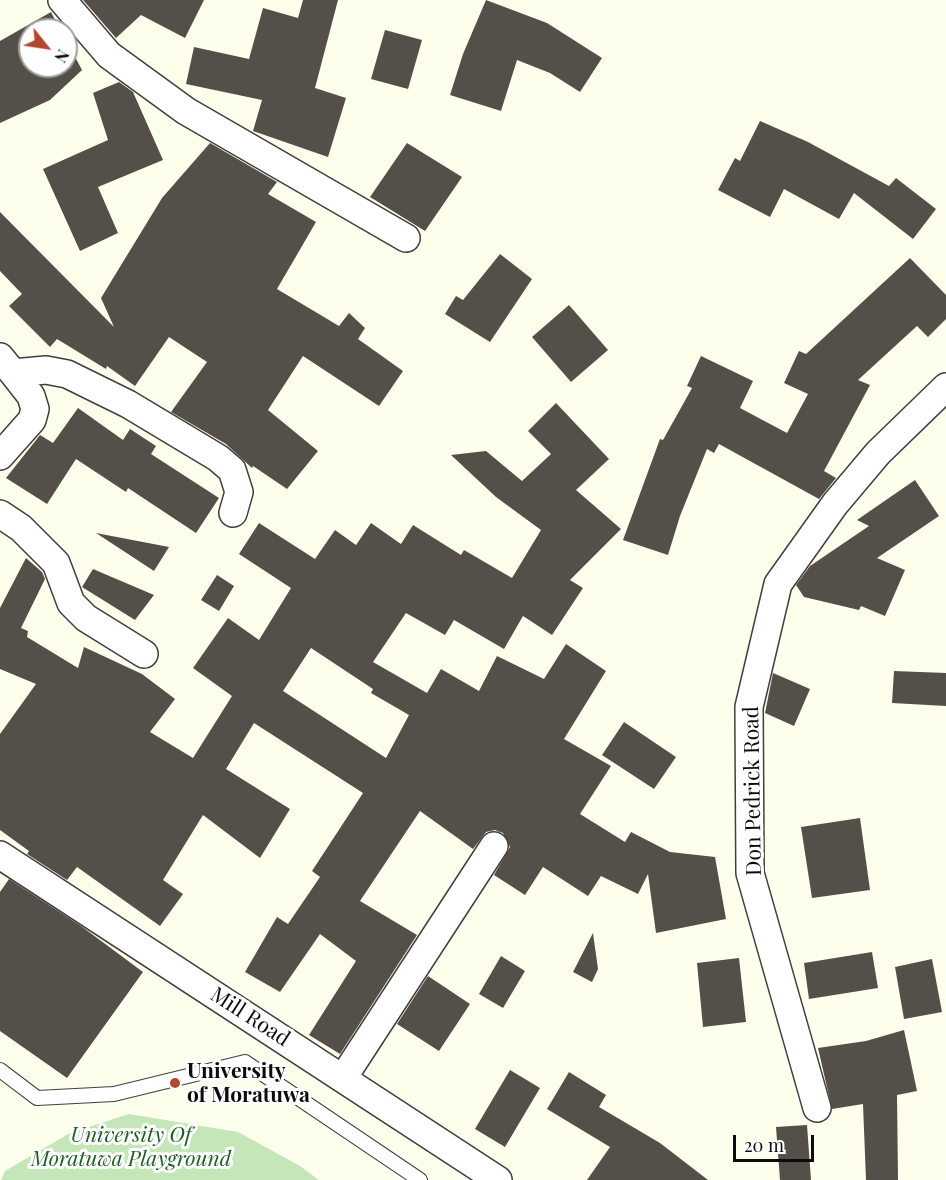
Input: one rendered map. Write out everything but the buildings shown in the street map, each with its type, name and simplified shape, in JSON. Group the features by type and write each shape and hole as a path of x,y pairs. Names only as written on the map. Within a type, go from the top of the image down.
{"street":[{"path":"62,0 109,54 186,111 406,238"},
{"path":"0,456 32,420 35,409 31,396 7,365"},
{"path":"7,365 67,374 128,404 218,458 232,470 239,492 233,513"},
{"name":"Don Pedrick Road","path":"817,1108 750,873 749,707 778,584 835,504 878,453 946,387"},
{"path":"0,514 21,528 56,563 71,603 86,618 144,654"},
{"path":"343,1078 494,846"},
{"name":"Mill Road","path":"0,855 498,1180"}],"lane":[{"path":"0,1070 37,1098 114,1094 245,1062 420,1180"}],"green space":[{"name":"University Of Moratuwa Playground","path":"129,1114 238,1132 300,1166 319,1180 1,1180 5,1171 70,1133"}],"place":[{"name":"University of Moratuwa","path":"175,1083"}]}
